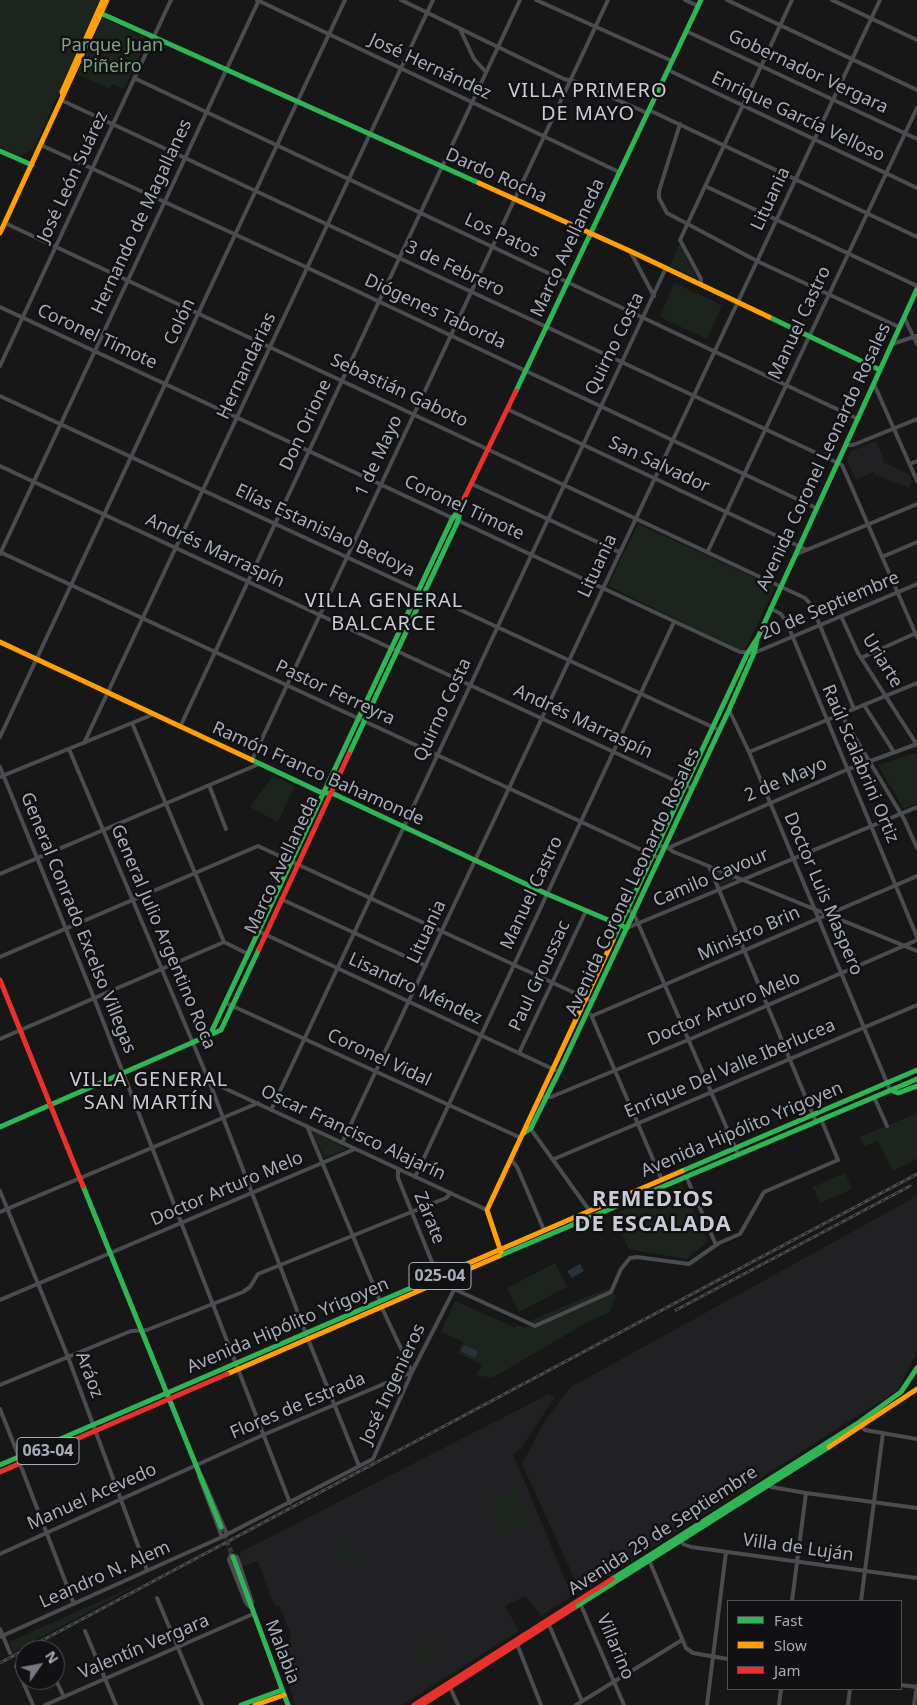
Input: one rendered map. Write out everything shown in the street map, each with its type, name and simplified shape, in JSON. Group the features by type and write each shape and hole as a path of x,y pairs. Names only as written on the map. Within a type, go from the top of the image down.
{"street":[{"path":"100,13 103,0"},
{"path":"0,233 2,222 32,165 62,98 66,94 107,0"},
{"name":"José León Suárez","path":"0,366 171,0"},
{"name":"José Hernández","path":"258,0 619,172"},
{"name":"Hernando de Magallanes","path":"0,553 207,113 258,0"},
{"name":"Colón","path":"0,737 345,0"},
{"path":"400,0 570,81 680,124 917,237"},
{"name":"Hernandarias","path":"84,743 433,0"},
{"name":"Don Orione","path":"180,727 520,0"},
{"path":"536,0 596,25 672,61"},
{"name":"1 de Mayo","path":"252,760 608,0"},
{"path":"685,0 698,6"},
{"name":"Marco Avellaneda","path":"0,1127 210,1037 221,1030 297,864 426,592 488,448 701,0"},
{"path":"727,0 917,90"},
{"path":"701,285 701,279 680,240 792,0"},
{"path":"832,0 917,40"},
{"name":"Lituania","path":"342,1143 880,0"},
{"name":"Dardo Rocha","path":"100,13 630,251 880,370"},
{"path":"460,29 474,59 486,72"},
{"name":"Gobernador Vergara","path":"686,31 833,98 917,139"},
{"name":"Enrique García Velloso","path":"668,70 917,188"},
{"name":"Los Patos","path":"134,78 858,419"},
{"name":"3 de Febrero","path":"62,98 256,192 622,361 837,464"},
{"name":"Manuel Castro","path":"708,551 725,511 917,108"},
{"path":"680,124 659,196 667,213 757,260 899,327"},
{"name":"Diógenes Taborda","path":"41,145 526,370 816,508"},
{"path":"0,151 32,165"},
{"path":"705,186 917,288"},
{"name":"Sebastián Gaboto","path":"2,222 781,585 808,600 854,709"},
{"path":"630,251 654,296"},
{"name":"Quirno Costa","path":"271,1110 530,554 666,268"},
{"name":"Avenida Coronel Leonardo Rosales","path":"543,1096 559,1072 633,912 659,858 666,848 691,788 754,653 758,637 770,608 917,288"},
{"name":"Coronel Timote","path":"0,307 603,587 674,622 747,654"},
{"path":"904,317 915,336 917,344"},
{"path":"892,344 915,336"},
{"path":"874,384 917,481"},
{"name":"Elías Estanislao Bedoya","path":"0,396 426,592 719,730"},
{"name":"San Salvador","path":"507,409 807,550"},
{"path":"846,445 853,445 917,419"},
{"path":"910,464 917,461"},
{"path":"837,464 844,468 917,635 861,658"},
{"name":"Andrés Marraspín","path":"0,466 691,788"},
{"path":"472,484 619,552"},
{"path":"795,555 917,504"},
{"name":"Marco Avellaneda","path":"210,1037 358,718 419,590 456,520"},
{"path":"882,557 917,542"},
{"name":"Pastor Ferreyra","path":"0,553 659,858"},
{"name":"20 de Septiembre","path":"754,653 917,584"},
{"name":"Raúl Scalabrini Ortiz","path":"770,608 781,614 793,637 917,939"},
{"name":"Uriarte","path":"841,616 861,658 917,744"},
{"name":"Manuel Castro","path":"415,1177 674,622"},
{"name":"Avenida Coronel Leonardo Rosales","path":"486,1210 529,1127 553,1069 684,785 747,654 758,637"},
{"name":"Ramón Franco Bahamonde","path":"0,642 259,764 330,794 547,894 627,928"},
{"path":"747,654 754,653"},
{"path":"749,752 917,683"},
{"path":"864,705 894,752"},
{"name":"Doctor Luis Maspero","path":"728,710 749,752 890,1090"},
{"path":"0,777 154,714"},
{"path":"842,714 901,814 917,848"},
{"path":"132,723 224,942 248,954"},
{"name":"2 de Mayo","path":"666,848 846,770 917,744"},
{"name":"General Julio Argentino Roca","path":"68,749 194,1044 305,1333 359,1466"},
{"path":"0,874 259,764"},
{"name":"General Conrado Excelso Villegas","path":"0,767 5,775 36,858 94,998 290,1503"},
{"path":"209,786 226,829"},
{"name":"Camilo Cavour","path":"627,928 917,807"},
{"path":"656,845 814,908 903,947 917,951"},
{"path":"0,956 254,847 263,848 292,861 592,1000"},
{"path":"454,1289 535,1326 611,1292 621,1269 630,1258 637,1256 688,1264 716,1245 740,1234 764,1192 838,1160 838,1156 813,1115 709,866"},
{"name":"Ministro Brin","path":"592,1016 917,876"},
{"path":"281,899 426,966"},
{"path":"627,909 633,912 638,923 738,1154"},
{"name":"Paul Groussac","path":"519,1053 586,911"},
{"name":"Lisandro Méndez","path":"258,931 559,1072"},
{"name":"Doctor Arturo Melo","path":"543,1096 688,1040 842,974 917,939"},
{"path":"0,1039 224,942"},
{"path":"0,980 109,1254 221,1527"},
{"name":"Coronel Vidal","path":"226,1003 447,1105 523,1136"},
{"name":"Enrique Del Valle Iberlucea","path":"554,1159 917,1005"},
{"path":"581,1008 588,1011 592,1016 637,1124 665,1185"},
{"name":"Avenida Hipólito Yrigoyen","path":"0,1472 166,1393 308,1340 459,1274 544,1230 589,1210 917,1070"},
{"name":"Avenida Hipólito Yrigoyen","path":"0,1465 168,1399 305,1333 917,1079"},
{"name":"Oscar Francisco Alajarín","path":"209,1081 486,1210"},
{"path":"890,1090 898,1093 917,1086"},
{"path":"874,1097 887,1126"},
{"path":"0,1212 258,1104"},
{"path":"818,1121 819,1113"},
{"path":"307,1126 380,1301"},
{"path":"529,1127 554,1159 589,1210"},
{"name":"Doctor Arturo Melo","path":"0,1300 355,1149"},
{"path":"511,1159 517,1168 544,1230"},
{"name":"Zárate","path":"398,1169 398,1178 438,1277"},
{"path":"686,1176 716,1245"},
{"name":"Aráoz","path":"0,1191 68,1357 147,1570"},
{"path":"0,1385 131,1331 141,1331 248,1289 258,1274 446,1198 451,1193"},
{"path":"486,1210 501,1252"},
{"name":"José Ingenieros","path":"222,1537 375,1457 412,1372 454,1289 459,1274"},
{"path":"382,1308 412,1372"},
{"name":"Avenida 29 de Septiembre","path":"859,1425 901,1392 917,1368"},
{"name":"Flores de Estrada","path":"196,1466 334,1404 412,1372"},
{"name":"Avenida 29 de Septiembre","path":"414,1705 580,1603 917,1389"},
{"path":"0,1409 19,1457"},
{"path":"859,1425 883,1434 917,1439"},
{"path":"862,1600 883,1434"},
{"path":"20,1464 74,1604"},
{"name":"Manuel Acevedo","path":"0,1554 196,1466"},
{"path":"198,1472 206,1482 227,1534"},
{"path":"198,1472 200,1484 222,1537"},
{"path":"767,1483 806,1493 917,1508"},
{"path":"792,1600 806,1493"},
{"name":"Leandro N. Alem","path":"1,1637 222,1537"},
{"name":"Villa de Luján","path":"680,1539 691,1547 917,1578"},
{"path":"707,1705 726,1552"},
{"name":"Malabia","path":"231,1555 237,1557 252,1602 251,1608 246,1603 230,1560 231,1555"},
{"name":"Malabia","path":"232,1557 288,1705"},
{"path":"649,1559 682,1633 682,1640 686,1648 693,1653 727,1659"},
{"path":"157,1598 202,1705"},
{"name":"Avenida 29 de Septiembre","path":"516,1643 549,1625 580,1603"},
{"name":"Villarino","path":"580,1603 624,1705"},
{"name":"Valentín Vergara","path":"46,1705 253,1614"},
{"path":"549,1625 582,1701"},
{"path":"0,1629 1,1637 10,1653"},
{"path":"85,1631 116,1705"},
{"path":"576,1705 682,1640"},
{"path":"516,1643 541,1705"},
{"path":"449,1685 458,1705"},
{"name":"Avenida 29 de Septiembre","path":"422,1705 449,1685"},
{"path":"902,1685 917,1687 914,1705"},
{"path":"26,1690 33,1705"},
{"path":"61,1690 64,1697"},
{"path":"778,1705 781,1690"},
{"path":"848,1705 850,1690"},
{"path":"241,1705 283,1692"},
{"path":"255,1705 283,1692"}],"shaded area":[{"path":"876,441 884,459 883,462 909,474 912,481 909,488 875,475 873,472 856,480 847,460 850,452"},
{"path":"917,1196 917,1352 898,1390 581,1593 522,1464 546,1419 571,1387"},
{"path":"580,1264 584,1271 572,1278 567,1271"},
{"path":"464,1345 478,1351 475,1358 461,1351"},
{"path":"549,1394 555,1397 521,1448 513,1454 572,1596 541,1616 526,1596 505,1606 519,1631 402,1705 295,1705 282,1661 291,1635 280,1607 274,1605 258,1561 241,1567 238,1560 241,1558 239,1553"}],"green space":[{"path":"0,0 100,0 34,149 20,156 0,147"},
{"name":"Parque Juan Piñeiro","path":"103,18 147,39 124,89 113,84 110,89 77,74"},
{"path":"678,246 681,246 697,279 670,266"},
{"path":"674,283 722,305 707,339 660,317"},
{"path":"638,524 775,587 744,652 608,586"},
{"path":"915,753 917,757 917,803 904,809 878,765"},
{"path":"273,776 295,786 278,822 250,807"},
{"path":"713,871 736,879 720,886"},
{"path":"917,1113 917,1159 893,1171 878,1141 864,1146 860,1137"},
{"path":"313,1132 347,1149 324,1158"},
{"path":"845,1173 852,1189 820,1203 813,1187"},
{"path":"682,1185 708,1241 687,1259 629,1249 612,1215"},
{"path":"555,1263 567,1287 519,1312 507,1288"},
{"path":"608,1288 616,1296 610,1312 586,1323 492,1378 476,1375 482,1365 458,1353 463,1342 441,1332 455,1301 514,1327 517,1325 526,1328 532,1320"},
{"path":"515,1488 532,1522 505,1536 487,1502"},
{"path":"337,1538 342,1540 345,1548 350,1552 359,1554 362,1559 360,1563 353,1562 350,1558 346,1558 340,1563 335,1562 335,1557 341,1552 336,1548 334,1541"},
{"path":"141,1583 36,1640 15,1640 15,1651 13,1652 9,1642"},
{"path":"433,1640 440,1653 422,1662 415,1649"}],"tunnel":[{"path":"221,1527 233,1557"}],"railway":[{"path":"0,1663 917,1174"},
{"path":"676,1310 910,1186"}],"traffic: fast":[{"path":"516,391 701,0"},
{"path":"98,12 479,183"},
{"path":"0,151 32,165"},
{"path":"613,940 747,654 758,637 917,289"},
{"path":"769,317 880,370"},
{"path":"349,754 458,521 461,508"},
{"path":"209,1037 452,519 458,511"},
{"path":"524,1133 531,1128 559,1072 729,710 754,653 757,640"},
{"path":"252,760 320,792 334,794 547,894 627,928"},
{"path":"0,1127 221,1030 259,949"},
{"path":"682,1171 917,1070"},
{"path":"499,1256 917,1079"},
{"path":"890,1090 898,1093 917,1086"},
{"path":"83,1186 221,1527"},
{"path":"0,1465 462,1266"},
{"path":"612,1579 858,1423 901,1392 917,1368"},
{"path":"574,1608 829,1447"},
{"path":"233,1557 288,1705"},
{"path":"241,1705 282,1690"}],"traffic: slow":[{"path":"63,96 62,92 103,0"},
{"path":"0,233 107,0"},
{"path":"479,183 630,251 769,317"},
{"path":"0,642 252,760"},
{"path":"501,1252 487,1210 613,940"},
{"path":"462,1266 682,1171"},
{"path":"227,1374 499,1256"},
{"path":"829,1447 917,1389"},
{"path":"255,1705 284,1695"}],"traffic: jam":[{"path":"458,511 516,391"},
{"path":"259,949 349,754"},
{"path":"0,980 83,1186"},
{"path":"0,1472 227,1374"},
{"path":"414,1705 612,1579"},
{"path":"422,1705 574,1608"}],"district":[{"name":"VILLA PRIMERO DE MAYO","path":"588,102"},
{"name":"VILLA GENERAL BALCARCE","path":"384,612"},
{"name":"VILLA GENERAL SAN MARTÍN","path":"149,1092"},
{"name":"REMEDIOS DE ESCALADA","path":"653,1212"}]}
